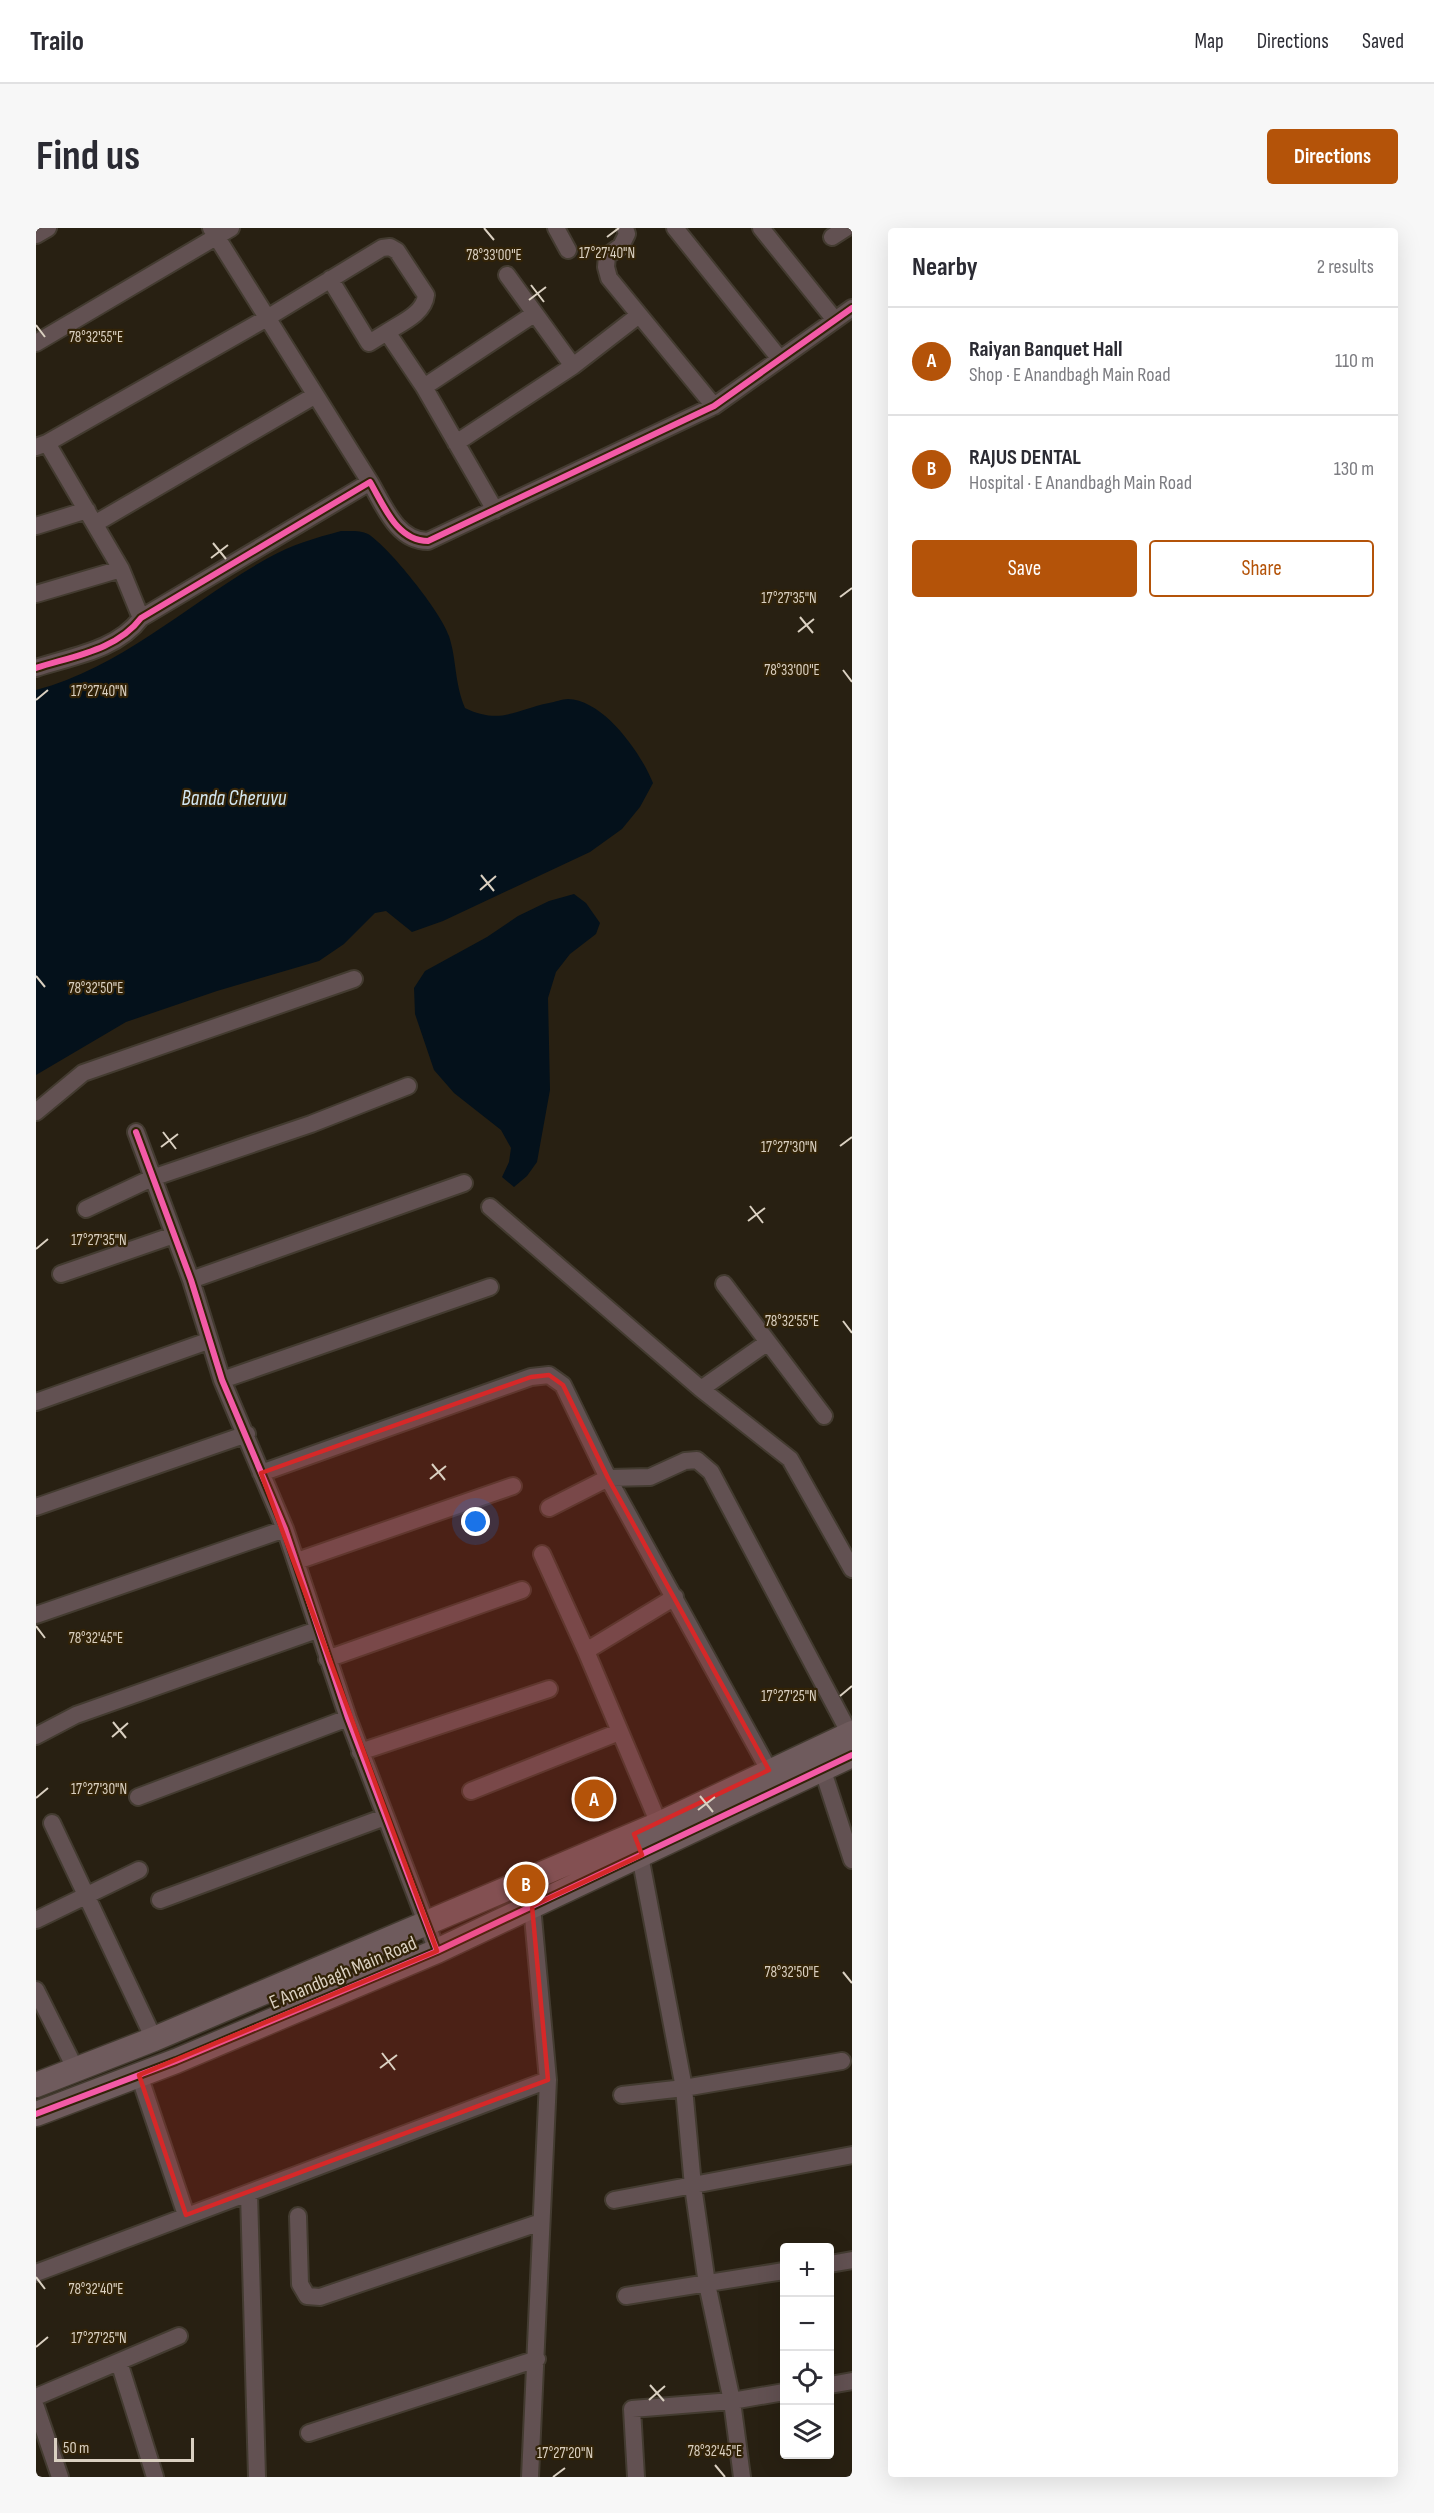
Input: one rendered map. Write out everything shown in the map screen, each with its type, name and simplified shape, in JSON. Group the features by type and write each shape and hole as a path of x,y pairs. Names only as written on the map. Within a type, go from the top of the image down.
{"street":[{"path":"36,235 48,228"},
{"path":"36,343 213,232 231,228"},
{"path":"556,228 568,250"},
{"path":"625,228 627,234 621,246 607,256 606,267 609,278 714,405"},
{"path":"675,228 780,359"},
{"path":"760,228 835,320"},
{"path":"213,232 398,528 415,541 428,541 714,405 852,308"},
{"path":"141,618 121,570 92,517 42,445 267,318 330,279 382,248 390,247 397,252 426,295 425,303 420,310 369,343 330,279"},
{"path":"507,275 573,366"},
{"path":"424,387 534,314"},
{"path":"456,443 573,366 639,315"},
{"path":"387,332 424,387 495,510"},
{"path":"36,526 92,517 314,396"},
{"path":"36,668 113,643 131,632 141,618 370,482"},
{"path":"36,594 121,570"},
{"path":"36,1112 83,1073 354,979"},
{"path":"86,1209 152,1178 311,1124 408,1086"},
{"path":"136,1132 191,1280 208,1341 222,1380 247,1434 285,1529 317,1630 360,1752 437,1951"},
{"path":"191,1280 464,1182"},
{"path":"490,1207 701,1389 790,1459 852,1569"},
{"path":"61,1274 174,1235"},
{"path":"724,1284 824,1416"},
{"path":"222,1380 490,1287"},
{"path":"36,1402 208,1341"},
{"path":"701,1389 768,1342"},
{"path":"261,1473 531,1377 549,1375 563,1385 608,1478 769,1770"},
{"path":"36,1507 247,1434"},
{"path":"549,1508 608,1478 650,1477 685,1461 697,1460 711,1472 851,1741"},
{"path":"297,1561 513,1486"},
{"path":"36,1615 285,1529"},
{"path":"542,1554 586,1651 659,1824"},
{"path":"327,1659 522,1590"},
{"path":"586,1651 675,1597"},
{"path":"36,1736 76,1715 317,1630"},
{"path":"360,1752 549,1689"},
{"path":"138,1797 348,1718"},
{"path":"471,1791 619,1732"},
{"name":"E Anandbagh Main Road","path":"36,2085 154,2039 426,1924 638,1845 822,1768 851,1741"},
{"name":"E Anandbagh Main Road","path":"36,2114 139,2075 437,1951 532,1906 638,1845 659,1824 769,1770 851,1741"},
{"path":"822,1768 852,1860"},
{"path":"160,1900 385,1817"},
{"path":"52,1823 154,2039"},
{"path":"638,1845 684,2088 693,2186 707,2284 732,2401 742,2477"},
{"path":"36,1920 139,1870"},
{"path":"530,2477 548,2080 532,1906"},
{"path":"36,1990 75,2068"},
{"path":"622,2095 684,2088 842,2061"},
{"path":"139,2075 186,2215"},
{"path":"36,2273 548,2080"},
{"path":"614,2200 852,2155"},
{"path":"249,2194 257,2477"},
{"path":"298,2217 300,2284 307,2296 320,2297 541,2222"},
{"path":"834,2263 852,2260"},
{"path":"626,2296 780,2272"},
{"path":"36,2397 179,2336"},
{"path":"309,2433 537,2359"},
{"path":"119,2362 155,2477"},
{"path":"834,2384 852,2380"},
{"path":"636,2477 632,2409 732,2401 780,2393"},
{"path":"36,2407 60,2477"}],"highlighted area":[{"path":"549,1375 563,1385 608,1478 769,1770 634,1834 642,1855 532,1906 548,2080 186,2215 139,2075 437,1951 261,1473 531,1377"}],"water":[{"name":"Banda Cheruvu","path":"341,531 365,533 377,541 401,566 436,612 449,636 465,708 477,713 498,716 568,699 595,708 620,730 640,757 653,783 640,807 622,829 590,852 443,921 412,932 386,911 375,913 344,944 319,961 217,991 126,1022 36,1075 36,690 68,679 128,649 239,575 277,553 303,542"},
{"path":"574,894 586,903 600,923 596,934 570,954 556,972 548,998 550,1090 537,1162 527,1176 514,1187 502,1177 509,1162 511,1148 501,1130 454,1093 434,1070 415,1014 414,988 425,971 487,937 518,916 549,901"}],"cycle path":[{"path":"36,668 79,655 120,638 141,618 370,482 386,511 400,529 417,539 428,541 714,406 852,308"},
{"path":"136,1132 191,1280 222,1380 285,1529 348,1718 437,1951"},
{"path":"36,2114 176,2061 437,1951 852,1755"}],"place":[{"name":"Raiyan Banquet Hall","path":"594,1799"},
{"name":"RAJUS DENTAL","path":"526,1884"}]}
